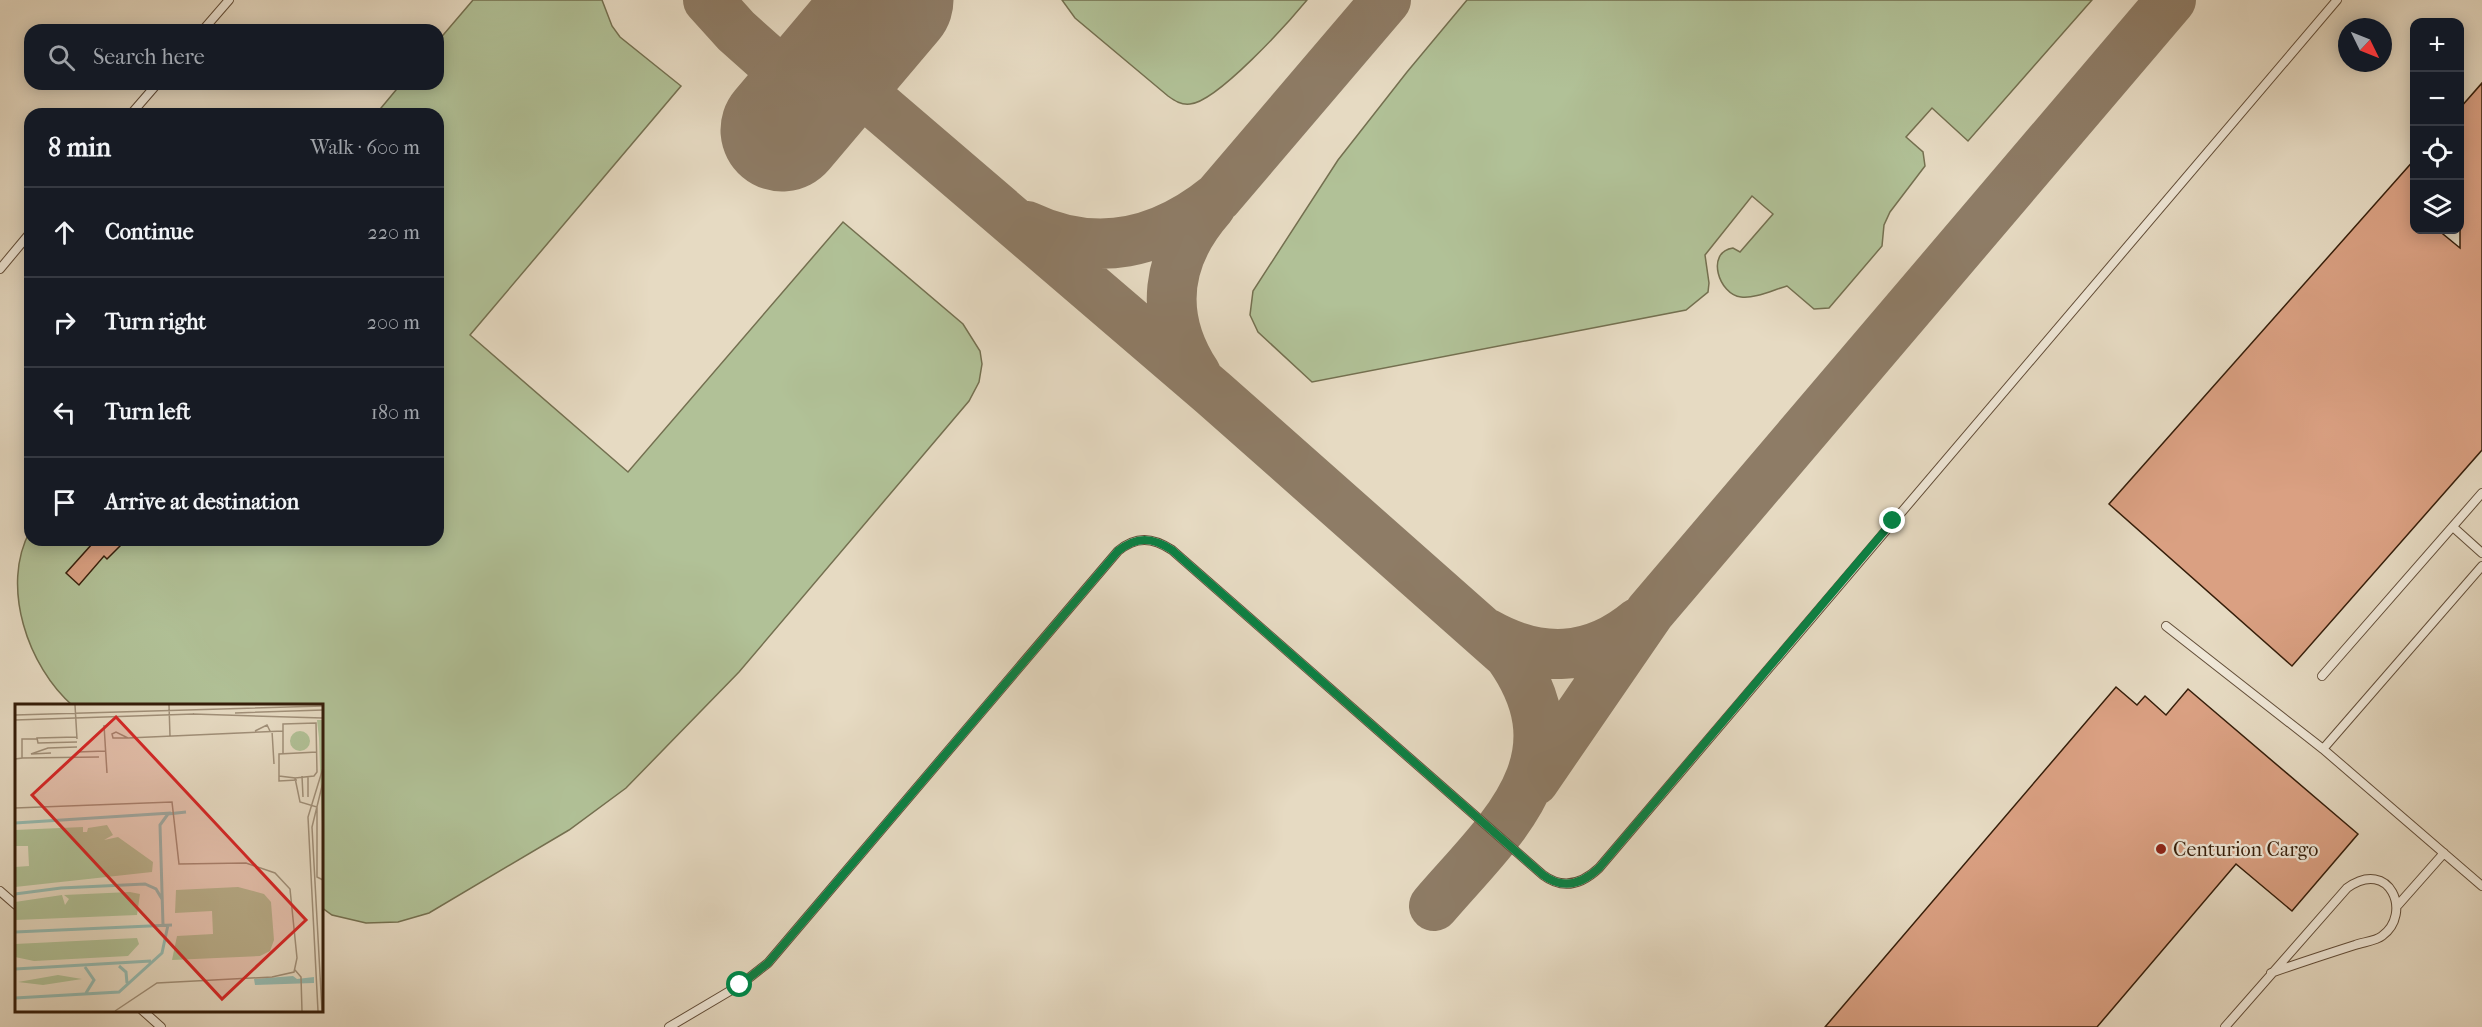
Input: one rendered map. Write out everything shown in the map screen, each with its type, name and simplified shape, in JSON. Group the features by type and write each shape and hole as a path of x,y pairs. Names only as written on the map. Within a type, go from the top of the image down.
{"lane":[{"path":"208,24 229,0"},
{"path":"669,1027 740,985 768,963 1118,551 1125,545 1140,539 1158,541 1172,550 1543,875 1566,885 1585,879 1599,868 2337,0"},
{"path":"136,108 152,90"},
{"path":"0,269 24,240"},
{"path":"2322,676 2482,493"},
{"path":"2453,527 2482,553"},
{"path":"2323,749 2482,566"},
{"path":"2166,626 2323,749 2482,885"},
{"path":"2271,973 2382,936 2394,920 2398,905 2444,853"},
{"path":"2225,1027 2347,888 2359,880 2373,878 2384,883 2393,893 2398,905"},
{"path":"0,891 15,903"},
{"path":"143,1012 162,1027"}],"green space":[{"path":"473,0 602,0 612,26 620,37 681,86 470,335 628,472 843,222 963,324 980,351 982,364 979,382 969,401 739,672 626,788 569,830 429,913 398,922 366,923 332,915 322,908 322,704 71,704 57,690 43,670 32,648 23,624 18,576 24,546 444,546 444,108 381,108 396,90 444,90 444,34"},
{"path":"1062,0 1307,0 1252,60 1234,76 1202,100 1187,104 1168,96 1075,18"},
{"path":"1467,0 2092,0 1968,141 1932,108 1906,137 1923,152 1925,166 1890,212 1884,225 1882,246 1829,308 1814,309 1787,286 1758,295 1741,297 1733,294 1721,282 1717,265 1719,257 1724,251 1733,248 1740,252 1773,214 1752,196 1705,255 1708,292 1686,310 1312,382 1258,332 1250,315 1253,291 1338,160"}],"building":[{"path":"2482,83 2482,450 2292,666 2109,504 2410,165 2410,234 2443,234 2460,248 2460,234 2464,234 2464,103"},
{"path":"90,546 120,546 107,559 104,556 79,585 66,573"},
{"name":"Centurion Cargo","path":"2116,687 2137,705 2145,696 2166,715 2188,689 2358,834 2292,911 2236,864 2097,1027 1825,1027"}],"taxiway":[{"path":"708,0 736,31 810,97"},
{"path":"1027,226 1053,236 1078,242 1102,244 1150,236 1196,213 1218,197 1386,0"},
{"path":"1534,781 1650,612 2171,0"},
{"path":"834,68 1213,393 1509,655 1530,693 1538,728 1536,761 1524,791 1507,821 1434,906"},
{"path":"1196,374 1184,352 1176,330 1172,309 1172,287 1176,266 1184,246 1196,225 1211,206"},
{"path":"1486,633 1526,650 1564,654 1602,645 1639,622"}],"runway":[{"path":"782,130 892,0"}],"place":[{"name":"Centurion Cargo","path":"2161,849"}],"route":[{"path":"740,985 768,963 1118,551 1134,540 1158,541 1172,550 1543,875 1566,885 1585,879 1599,868 1893,521"}]}
